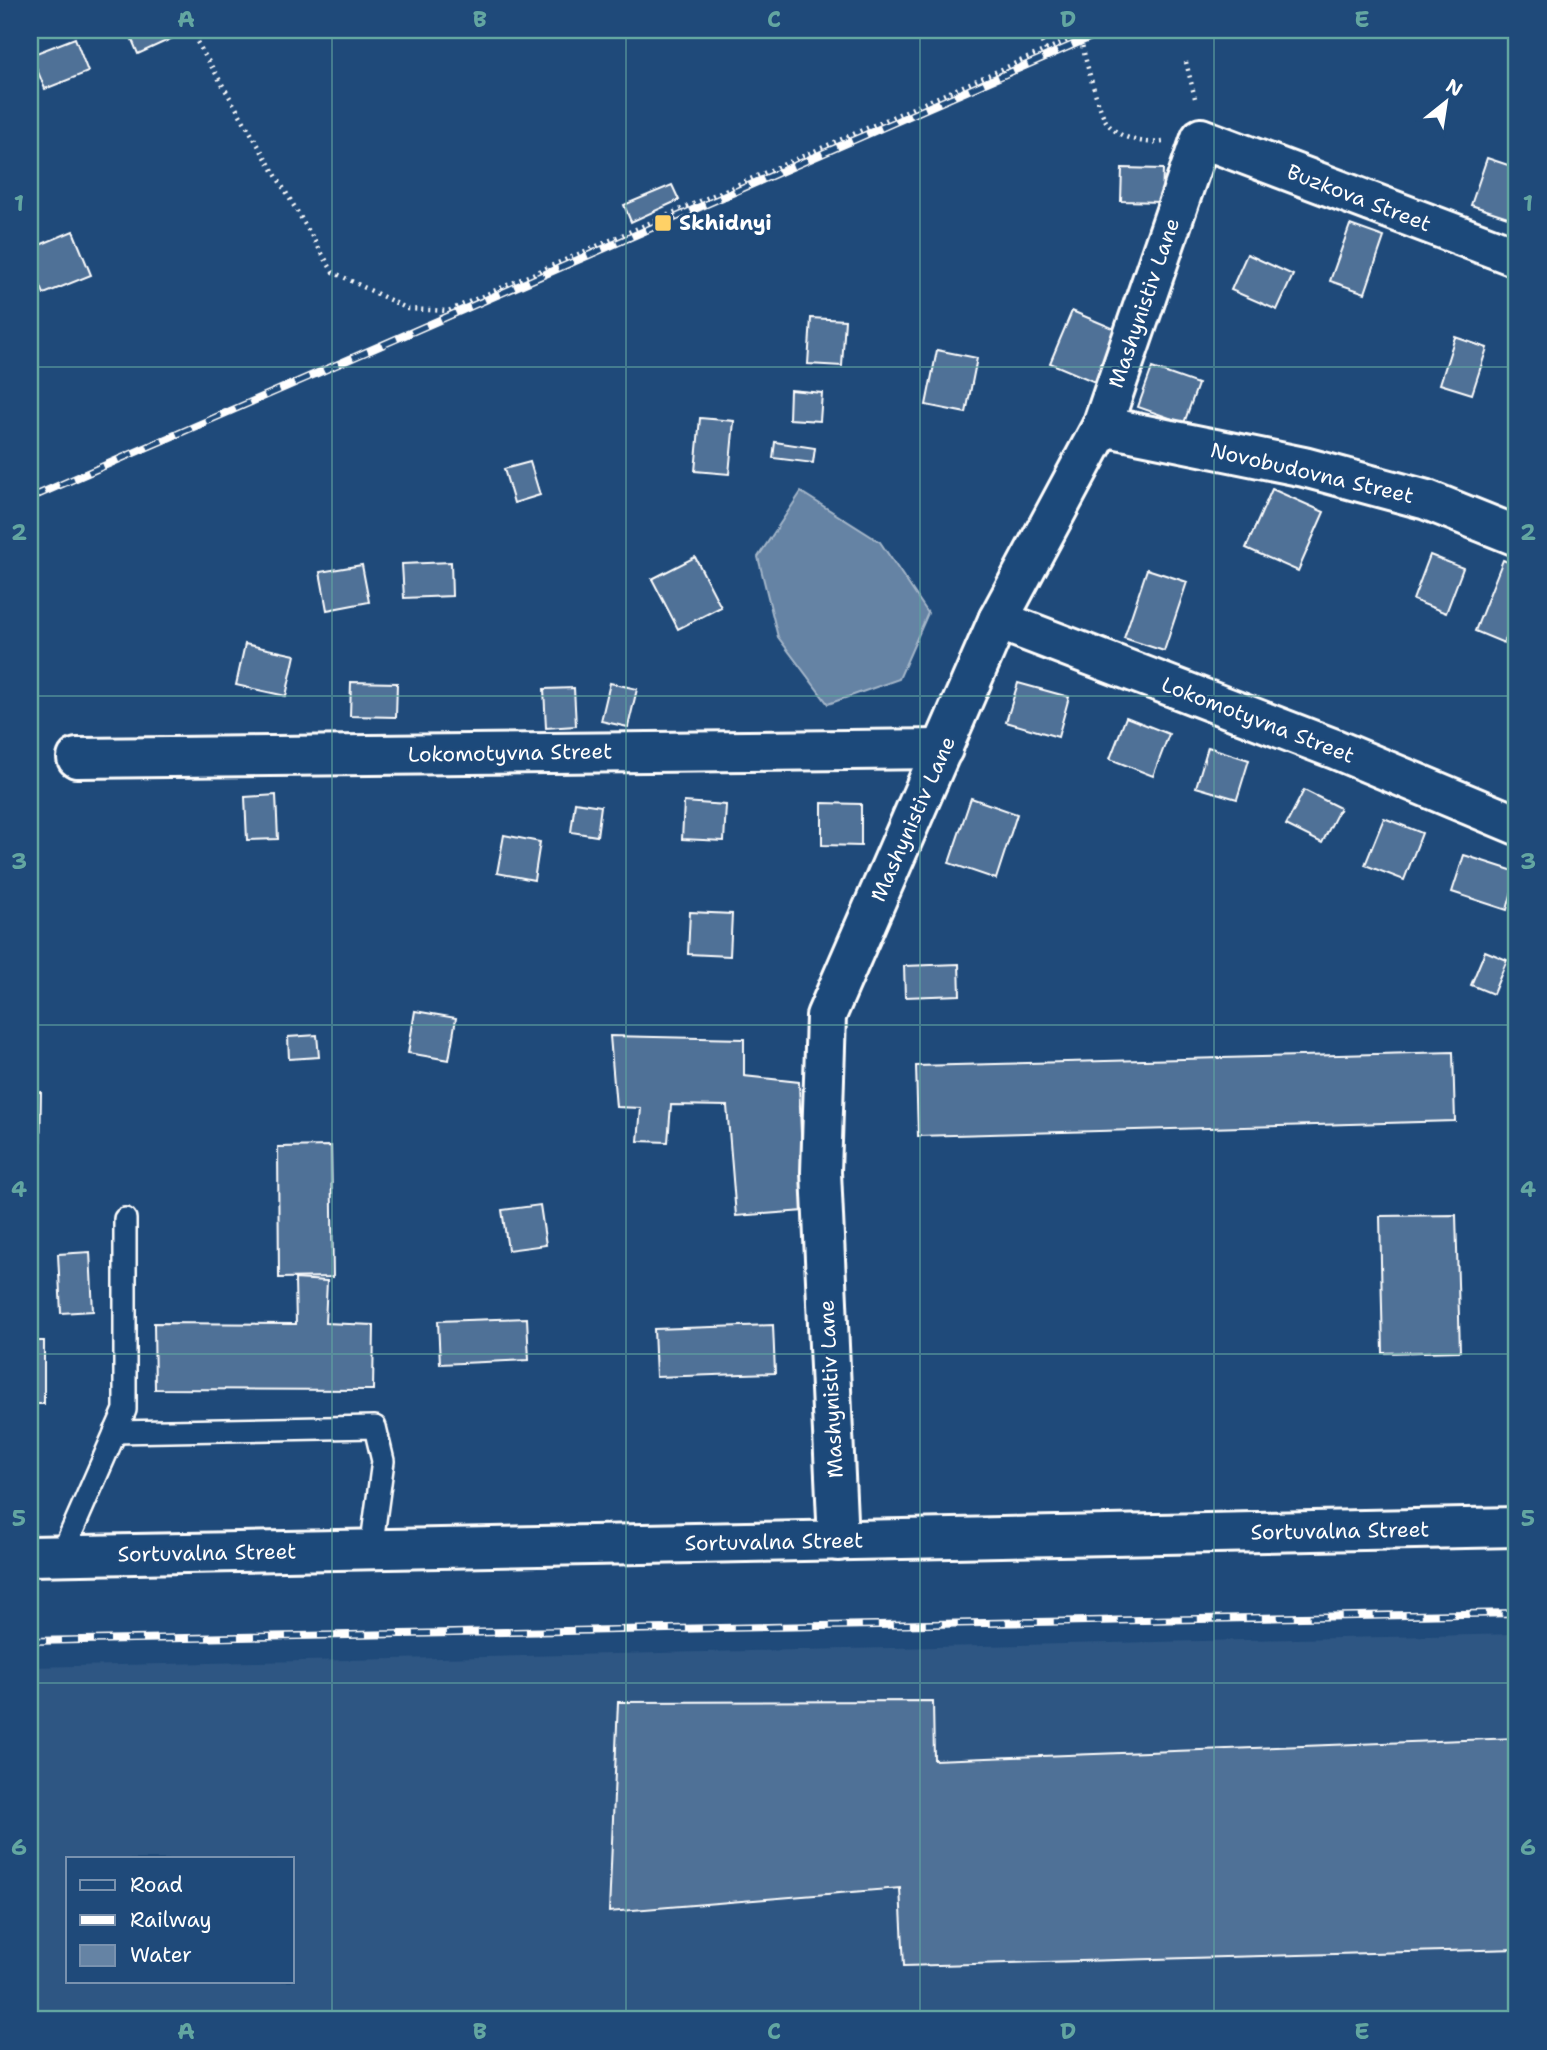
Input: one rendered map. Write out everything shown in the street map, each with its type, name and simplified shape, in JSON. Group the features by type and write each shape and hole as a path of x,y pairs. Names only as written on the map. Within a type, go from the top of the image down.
{"street":[{"name":"Buzkova Street","path":"1201,138 1517,257"},
{"name":"Mashynistiv Lane","path":"838,1541 821,1172 827,1016 998,621 1102,426 1201,138"},
{"name":"Novobudovna Street","path":"1102,426 1304,467 1427,500 1517,536"},
{"name":"Lokomotyvna Street","path":"998,621 1335,749 1517,825"},
{"name":"Lokomotyvna Street","path":"77,758 943,749"},
{"name":"Sortuvalna Street","path":"45,1556 1517,1527"}],"lane":[{"path":"45,1556 116,1432 125,1410 125,1219"},
{"path":"116,1432 375,1427 383,1461 371,1550"}],"path":[{"path":"190,30 333,272 408,309 435,313 448,311 1080,35 1106,122 1120,135 1151,143 1201,138"},
{"path":"1035,30 1046,50"}],"shaded area":[{"path":"1517,1634 1517,2020 30,2020 30,1667"}],"water":[{"path":"801,492 880,542 928,613 899,679 828,704 778,637 758,557"}],"building":[{"path":"128,30 171,30 175,37 138,54"},
{"path":"75,38 88,72 45,89 31,55"},
{"path":"1487,158 1517,168 1517,220 1471,205"},
{"path":"1122,168 1163,169 1162,202 1121,201"},
{"path":"672,185 679,200 631,222 624,205"},
{"path":"1350,225 1384,237 1365,293 1330,281"},
{"path":"73,231 91,275 44,294 30,261 30,249"},
{"path":"1247,254 1293,275 1277,310 1231,290"},
{"path":"1072,311 1117,330 1095,382 1050,363"},
{"path":"811,318 845,320 842,366 808,364"},
{"path":"1455,337 1487,348 1472,394 1440,384"},
{"path":"937,350 977,358 966,413 926,405"},
{"path":"1152,368 1198,384 1184,423 1138,407"},
{"path":"790,390 822,393 820,421 789,419"},
{"path":"700,418 734,421 729,474 695,471"},
{"path":"775,442 815,448 813,463 773,458"},
{"path":"530,462 540,495 514,503 504,469"},
{"path":"1272,489 1324,512 1298,571 1246,548"},
{"path":"1430,555 1463,568 1446,613 1413,600"},
{"path":"695,557 721,607 678,629 652,579"},
{"path":"1503,560 1517,566 1517,611 1504,643 1475,631"},
{"path":"451,562 452,596 404,598 402,564"},
{"path":"362,565 369,602 327,610 320,572"},
{"path":"1147,569 1187,582 1164,651 1124,638"},
{"path":"245,644 295,655 286,696 236,685"},
{"path":"351,682 397,683 396,717 350,716"},
{"path":"610,683 637,689 628,727 601,721"},
{"path":"1018,683 1069,697 1058,737 1006,722"},
{"path":"574,688 576,726 546,728 544,689"},
{"path":"1126,717 1169,734 1153,776 1110,759"},
{"path":"1208,747 1249,760 1237,799 1196,787"},
{"path":"1304,790 1340,808 1322,843 1286,825"},
{"path":"276,795 278,839 247,840 245,797"},
{"path":"971,798 1017,814 996,879 949,863"},
{"path":"575,802 601,806 597,836 571,832"},
{"path":"684,802 726,805 724,841 682,839"},
{"path":"822,803 861,804 861,846 822,845"},
{"path":"1384,818 1422,833 1404,880 1365,865"},
{"path":"504,835 540,842 534,880 497,873"},
{"path":"1464,855 1517,872 1507,910 1452,892"},
{"path":"690,912 732,914 730,956 688,954"},
{"path":"1485,951 1507,960 1493,994 1471,985"},
{"path":"959,964 960,995 905,997 904,966"},
{"path":"415,1011 456,1018 449,1060 408,1053"},
{"path":"317,1035 319,1057 289,1059 288,1037"},
{"path":"610,1036 744,1039 744,1076 799,1082 804,1211 736,1216 727,1106 671,1105 668,1142 638,1141 641,1108 616,1107"},
{"path":"1453,1052 1455,1121 918,1136 916,1066"},
{"path":"30,1092 41,1092 40,1155 30,1155"},
{"path":"331,1146 333,1277 279,1278 278,1147"},
{"path":"540,1205 546,1245 508,1250 502,1210"},
{"path":"1456,1215 1460,1351 1383,1353 1380,1216"},
{"path":"90,1252 93,1311 61,1313 58,1254"},
{"path":"295,1279 327,1281 325,1323 374,1325 373,1390 155,1389 154,1323 296,1324"},
{"path":"527,1318 529,1360 440,1364 438,1321"},
{"path":"773,1325 775,1373 656,1377 654,1329"},
{"path":"30,1341 44,1341 44,1404 30,1404"},
{"path":"933,1701 934,1760 1517,1738 1517,1949 904,1966 900,1888 609,1912 618,1702"}],"railway":[{"path":"30,498 1107,30"},
{"path":"30,1641 1517,1613"}],"place":[{"name":"Skhidnyi","path":"663,223"}]}
